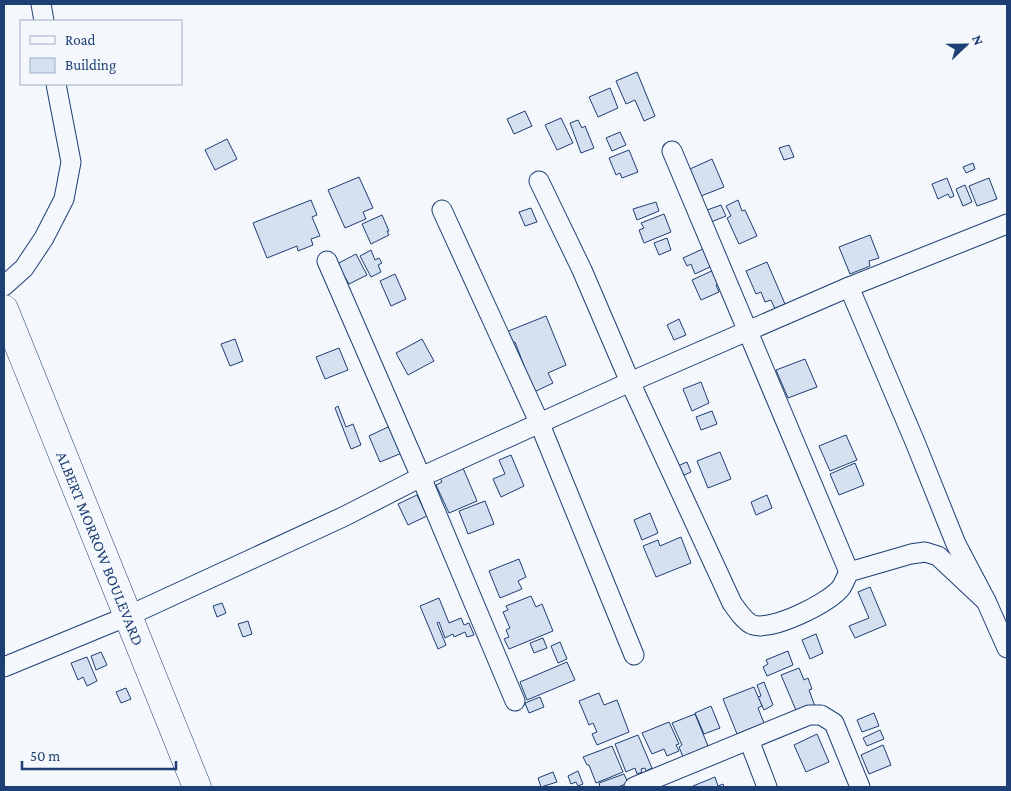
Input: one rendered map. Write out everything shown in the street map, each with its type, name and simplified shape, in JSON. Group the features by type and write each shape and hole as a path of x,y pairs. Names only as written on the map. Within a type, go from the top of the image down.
{"highway":[{"name":"ALBERT MORROW BOULEVARD","path":"4,309 197,787"}],"street":[{"path":"41,4 44,20"},
{"path":"4,286 24,268 44,238 64,199 71,162 56,85"},
{"path":"672,151 850,572"},
{"path":"540,182 582,270 630,382 732,603 752,625 769,626 806,611 840,588 850,572 911,554 925,552 938,556 986,601"},
{"path":"442,210 540,422 634,655"},
{"path":"4,667 128,616 346,516 421,477 630,382 849,287 1007,224"},
{"path":"327,261 421,477 515,701"},
{"path":"849,287 916,442 956,544 986,601 1007,648"},
{"path":"634,787 672,780 749,740 809,715 821,715 834,723 860,787"},
{"path":"749,740 767,787"}],"building":[{"path":"637,72 655,116 644,121 635,100 626,104 616,81"},
{"path":"610,88 618,108 598,117 589,97"},
{"path":"525,111 532,126 514,134 507,119"},
{"path":"561,118 573,143 557,150 545,125"},
{"path":"578,120 582,128 585,126 594,148 581,153 570,123"},
{"path":"620,132 626,145 612,151 606,138"},
{"path":"227,139 237,159 215,170 205,150"},
{"path":"789,145 794,157 784,160 779,148"},
{"path":"629,150 638,172 622,178 620,173 616,175 609,158"},
{"path":"712,159 724,187 701,196 690,169"},
{"path":"973,163 975,169 966,173 963,167"},
{"path":"359,177 373,208 363,212 366,219 345,228 328,190"},
{"path":"947,178 954,196 950,198 948,194 938,199 932,184"},
{"path":"989,178 997,199 977,206 969,186"},
{"path":"965,185 972,202 963,206 956,189"},
{"path":"311,200 317,215 312,217 320,236 311,239 313,245 298,251 297,246 267,258 253,223"},
{"path":"738,200 742,211 745,210 757,236 739,244 727,218 731,216 726,206"},
{"path":"656,202 659,211 637,220 633,209"},
{"path":"721,205 726,216 711,222 707,210"},
{"path":"531,208 537,222 525,226 519,212"},
{"path":"664,214 671,232 644,243 639,230 644,228 641,223"},
{"path":"382,215 389,235 371,244 362,224"},
{"path":"870,235 879,258 869,261 870,266 850,274 839,247"},
{"path":"667,238 671,250 659,255 654,243"},
{"path":"705,248 712,266 695,274 691,264 687,266 683,258"},
{"path":"371,250 375,260 379,258 382,263 378,265 381,272 371,277 360,256"},
{"path":"356,254 367,275 349,284 337,264"},
{"path":"767,262 785,304 775,309 771,300 765,302 761,292 756,294 746,271"},
{"path":"716,269 722,282 716,285 719,292 701,300 692,280"},
{"path":"395,274 406,299 391,306 380,281"},
{"path":"546,316 566,365 548,373 553,383 534,392 515,342 511,343 506,332"},
{"path":"679,319 686,335 674,340 667,325"},
{"path":"235,339 243,361 230,366 221,344"},
{"path":"422,339 434,361 408,375 396,353"},
{"path":"339,348 348,370 325,379 316,357"},
{"path":"805,359 817,387 788,398 776,370"},
{"path":"701,382 709,403 692,411 683,389"},
{"path":"338,406 346,427 353,424 361,445 351,449 335,408"},
{"path":"712,411 717,424 701,430 696,417"},
{"path":"390,426 402,453 380,462 369,436"},
{"path":"846,435 857,460 830,471 819,446"},
{"path":"720,452 731,479 708,488 697,461"},
{"path":"511,455 524,486 501,497 493,479 505,474 499,460"},
{"path":"687,462 691,472 680,477 675,467"},
{"path":"855,463 864,485 839,495 830,474"},
{"path":"463,468 477,501 449,513 436,485 442,482 440,478"},
{"path":"417,495 427,516 408,525 398,504"},
{"path":"767,495 772,508 756,515 751,502"},
{"path":"485,501 494,524 468,534 459,511"},
{"path":"650,513 658,533 642,540 634,520"},
{"path":"681,537 691,563 656,577 643,546 658,540 660,546"},
{"path":"519,559 526,577 518,581 522,589 500,598 489,571"},
{"path":"870,587 886,625 855,638 849,626 869,618 858,592"},
{"path":"531,596 536,607 542,604 553,631 509,649 504,639 509,637 506,630 510,628 503,612 508,610 506,606"},
{"path":"439,598 449,623 461,618 464,625 469,623 474,635 467,637 465,632 454,637 453,634 445,638 439,622 437,623 446,645 438,649 420,606"},
{"path":"222,603 226,613 217,617 213,606"},
{"path":"248,621 252,634 243,637 238,624"},
{"path":"816,634 823,653 810,659 802,640"},
{"path":"543,638 547,648 534,653 530,643"},
{"path":"560,642 567,659 558,663 551,646"},
{"path":"788,651 793,665 767,676 763,667 768,664 766,660"},
{"path":"101,652 107,665 96,670 91,656"},
{"path":"87,657 97,681 87,686 83,677 78,680 71,663"},
{"path":"567,662 575,680 527,700 520,682"},
{"path":"799,668 804,680 808,678 812,689 809,690 816,709 798,715 781,675"},
{"path":"764,682 773,705 764,710 758,697 761,696 757,685"},
{"path":"754,687 762,706 758,708 764,723 737,734 723,699"},
{"path":"126,688 131,699 121,703 116,692"},
{"path":"599,693 604,705 617,700 629,732 597,745 592,734 597,732 593,723 589,725 579,701"},
{"path":"540,697 544,707 529,713 525,703"},
{"path":"711,706 720,728 704,734 695,713"},
{"path":"874,713 879,726 862,732 857,720"},
{"path":"695,714 710,751 685,762 679,747 682,745 672,723"},
{"path":"669,722 679,744 676,745 679,751 667,756 664,749 652,754 642,733"},
{"path":"880,730 884,739 867,746 863,738"},
{"path":"817,734 829,762 806,772 794,745"},
{"path":"638,735 652,768 646,771 645,768 641,769 642,772 637,774 635,768 626,772 615,744"},
{"path":"883,745 891,765 869,774 861,755"},
{"path":"612,746 623,772 596,783 589,765 587,765 583,757"},
{"path":"578,771 583,784 578,786 576,782 571,784 568,776"},
{"path":"553,772 557,782 541,787 538,778"},
{"path":"624,774 628,783 618,787 600,787 599,783"},
{"path":"715,777 718,786 723,784 724,787 693,787 693,786"}]}
